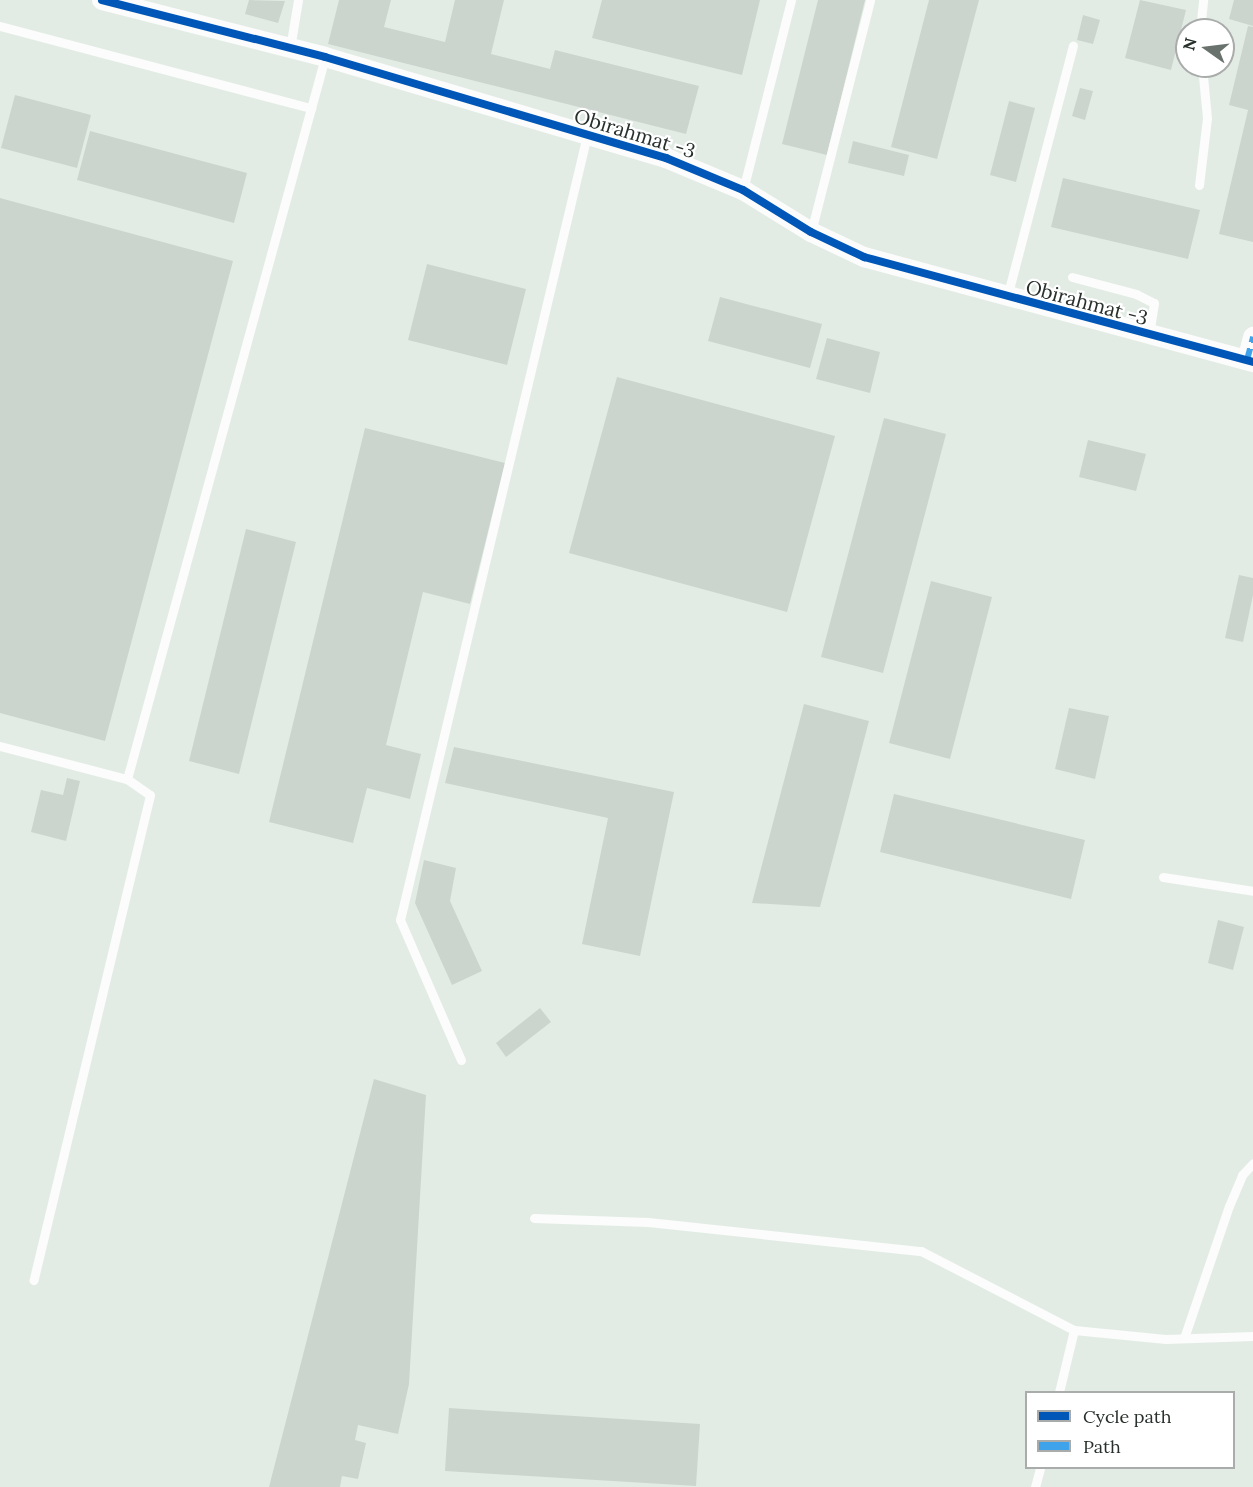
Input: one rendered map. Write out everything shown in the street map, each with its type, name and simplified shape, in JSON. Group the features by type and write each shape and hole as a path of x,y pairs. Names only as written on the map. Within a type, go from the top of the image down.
{"street":[{"name":"Obirahmat -3","path":"102,0 325,57 666,158 743,190 811,232 864,257 1149,336 1251,361"},
{"path":"1251,361 1253,337"}],"lane":[{"path":"290,48 298,0"},
{"path":"743,190 791,0"},
{"path":"811,232 870,0"},
{"path":"1201,18 1203,0"},
{"path":"0,26 311,108"},
{"path":"1007,297 1073,46"},
{"path":"127,779 325,57"},
{"path":"1199,184 1208,118 1203,78"},
{"path":"461,1060 400,920 587,135"},
{"path":"1072,277 1136,294 1154,303 1149,336"},
{"path":"0,746 127,779 150,795 34,1280"},
{"path":"1163,877 1253,891"},
{"path":"1184,1338 1229,1206 1242,1175 1253,1163"},
{"path":"534,1218 648,1222 921,1251 1074,1330 1166,1339 1253,1336"},
{"path":"1059,1391 1074,1330"},
{"path":"1035,1487 1040,1469"}],"building":[{"path":"249,0 285,1 278,23 245,14"},
{"path":"339,0 391,0 384,27 445,42 455,0 504,0 491,54 550,69 555,50 699,86 686,134 328,44"},
{"path":"602,0 760,0 742,75 592,38"},
{"path":"818,0 865,0 827,155 782,144"},
{"path":"929,0 979,0 937,159 891,147"},
{"path":"1140,0 1186,10 1184,18 1175,18 1175,54 1171,70 1125,58"},
{"path":"1234,0 1253,0 1253,26 1235,21 1235,18 1229,18"},
{"path":"1083,15 1100,20 1093,44 1077,40"},
{"path":"1248,26 1253,27 1253,242 1219,234 1248,110 1229,105"},
{"path":"1080,88 1093,91 1085,120 1072,116"},
{"path":"15,95 91,115 77,168 1,148"},
{"path":"1009,101 1035,108 1016,182 990,175"},
{"path":"90,131 247,173 234,223 77,180"},
{"path":"853,141 909,155 904,176 848,163"},
{"path":"1063,178 1200,210 1188,259 1051,227"},
{"path":"0,198 233,261 105,741 0,713"},
{"path":"427,264 526,289 507,365 408,340"},
{"path":"720,297 822,324 810,368 708,341"},
{"path":"827,338 880,352 870,393 816,379"},
{"path":"617,377 835,436 787,612 569,553"},
{"path":"884,418 946,434 883,673 821,657"},
{"path":"365,428 505,463 470,604 423,592 386,745 421,754 410,799 367,788 353,843 269,822"},
{"path":"1088,440 1146,454 1136,491 1079,477"},
{"path":"246,529 296,542 239,774 189,761"},
{"path":"1239,575 1253,578 1253,595 1243,642 1225,638"},
{"path":"931,581 992,597 950,759 889,743"},
{"path":"804,704 869,721 820,907 752,903"},
{"path":"1069,708 1109,716 1095,779 1055,769"},
{"path":"454,747 674,792 640,956 582,944 608,818 445,783"},
{"path":"67,778 80,781 66,841 31,832 41,790 63,795"},
{"path":"894,794 1085,840 1071,899 880,852"},
{"path":"424,860 456,868 450,901 482,971 452,985 415,903"},
{"path":"1218,920 1244,927 1233,970 1208,963"},
{"path":"540,1008 551,1022 506,1057 496,1043"},
{"path":"374,1079 426,1095 409,1384 398,1434 358,1425 355,1440 366,1443 358,1479 342,1476 340,1487 269,1487"},
{"path":"449,1408 700,1424 696,1486 445,1471"}],"marked path":[{"path":"1247,360 1253,337"}],"cycle path":[{"path":"102,0 325,57 666,158 743,190 811,232 864,257 1253,362"}]}
